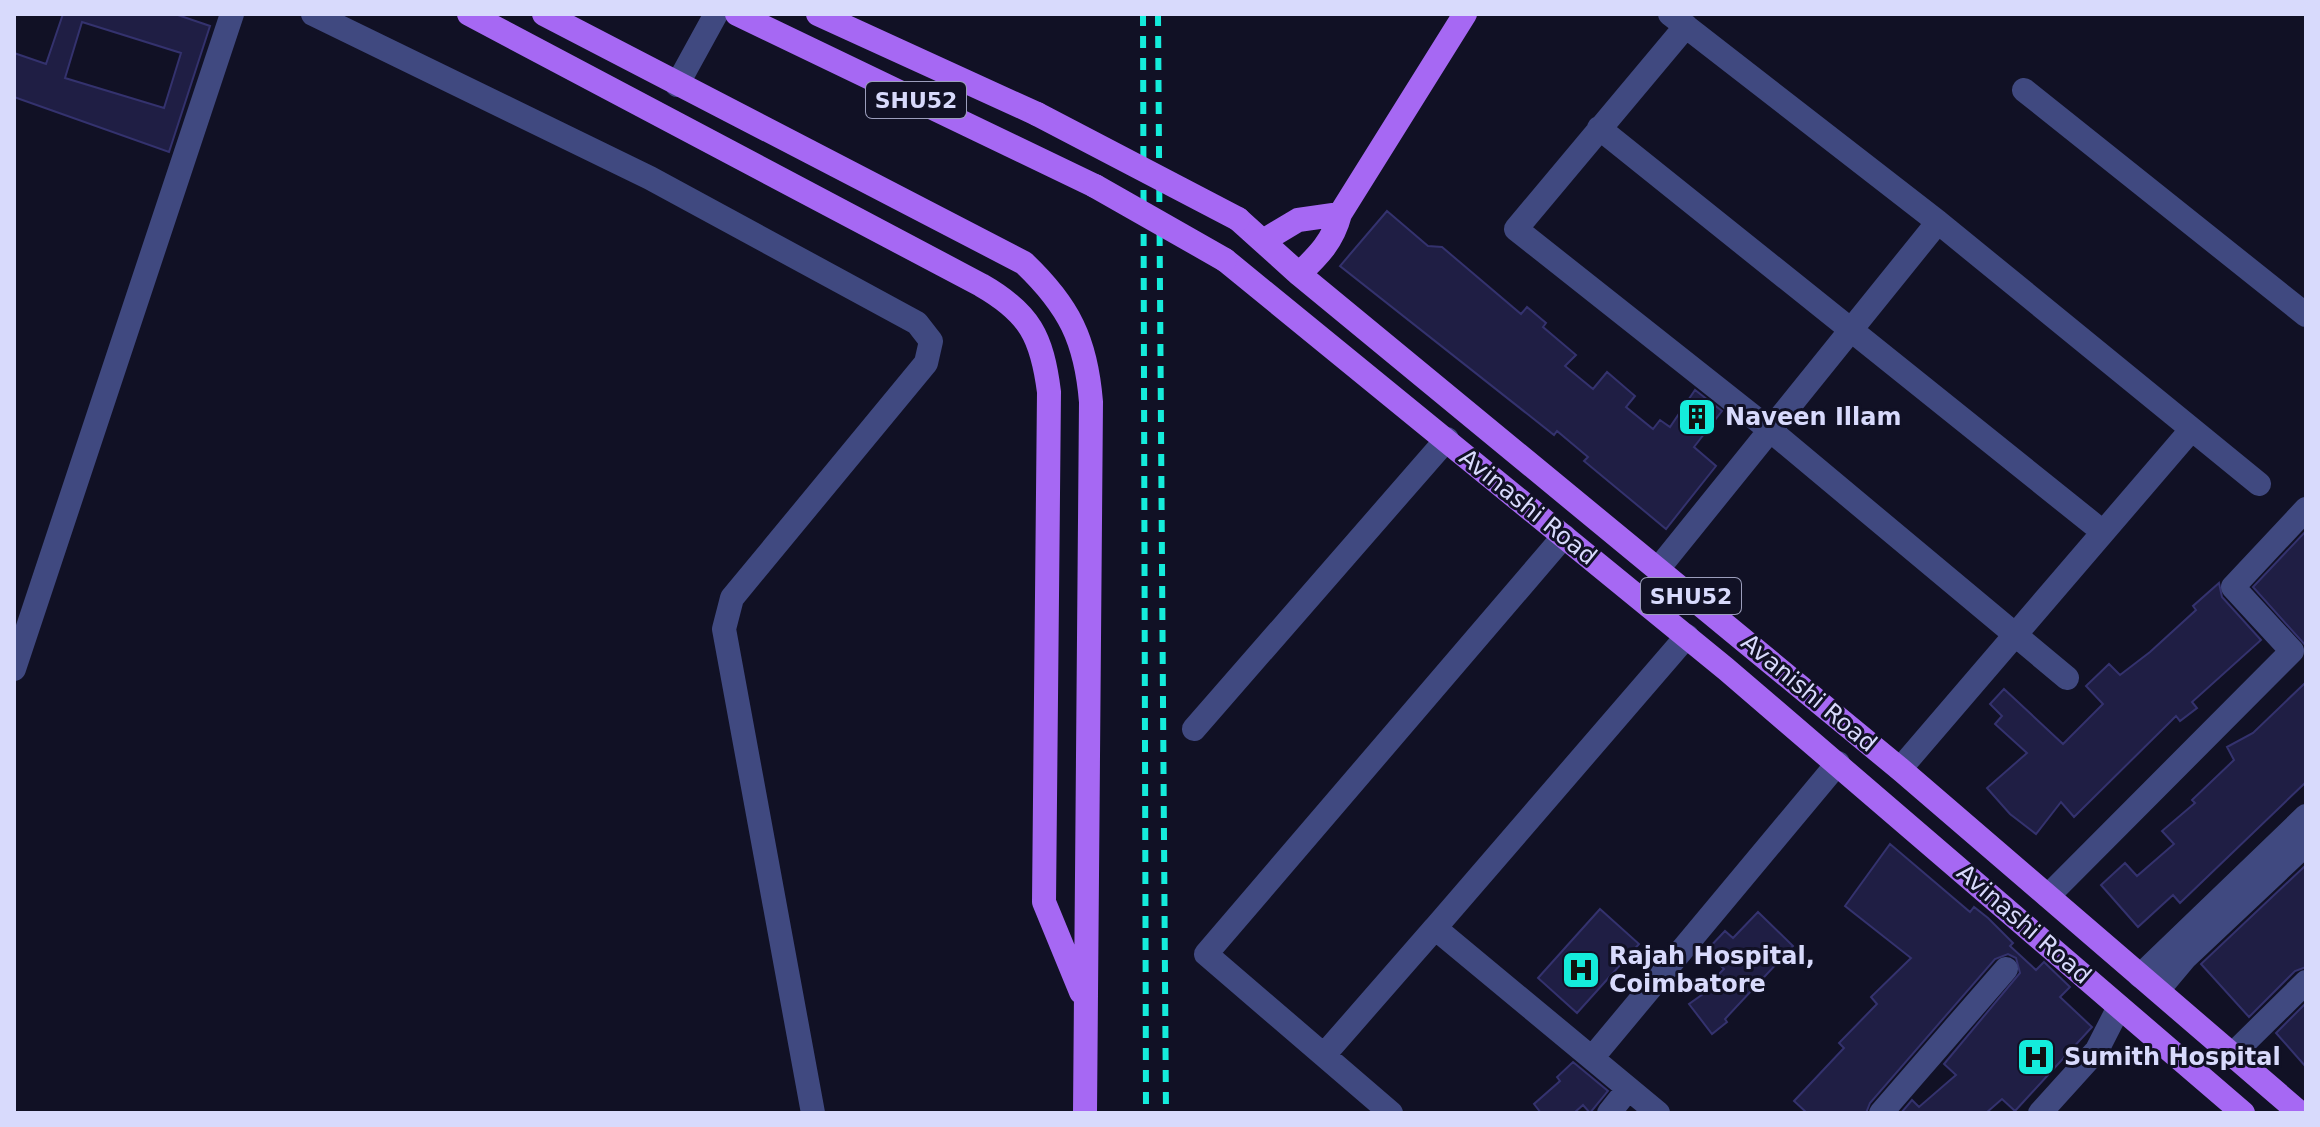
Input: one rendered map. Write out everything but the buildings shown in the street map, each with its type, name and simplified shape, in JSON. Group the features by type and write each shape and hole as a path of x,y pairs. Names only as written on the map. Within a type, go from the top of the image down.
{"main road":[{"path":"469,14 981,285 1007,300 1030,324 1044,351 1049,392 1044,902 1085,1001"},
{"path":"544,14 1024,263 1052,290 1072,323 1088,359 1091,402 1085,1113"},
{"name":"Avinashi Road","path":"737,14 1095,186 1225,260 1687,636 2243,1113"},
{"name":"Avanishi Road","path":"818,14 1037,114 1238,219 1299,274 1900,769 2234,1053 2300,1113"},
{"path":"1299,274 1324,250 1335,233 1340,214 1465,14"},
{"path":"1263,241 1298,220 1340,214"},
{"path":"1586,554 1606,527"},
{"path":"1726,669 1748,643"}],"street":[{"path":"14,669 232,14"},
{"path":"313,14 650,178 917,323 931,341 926,363 732,598 724,629 813,1113"},
{"path":"677,85 716,14"},
{"path":"2067,678 1770,430 1516,229 1599,128 1678,20 1938,222 2259,484"},
{"path":"2024,90 2306,315"},
{"path":"1599,128 2103,532"},
{"path":"1658,569 1938,222"},
{"path":"1900,769 2191,430"},
{"path":"1194,729 1447,439"},
{"path":"2048,896 2292,651 2233,587 2306,509"},
{"path":"1391,1113 1206,954 1564,536"},
{"path":"1324,1055 1687,636"},
{"path":"1592,1058 1838,763"},
{"path":"2149,982 2306,816"},
{"path":"2149,982 2185,958 2306,844"},
{"path":"1435,928 1658,1113"},
{"path":"1881,1113 2006,969"},
{"path":"2234,1053 2306,982"},
{"path":"2040,1113 2126,1014"},
{"path":"1609,1113 1628,1089"}],"railway":[{"path":"1143,14 1146,1113"},
{"path":"1158,14 1166,1113"}],"place":[{"name":"Naveen Illam","path":"1697,417"},
{"name":"Rajah Hospital, Coimbatore","path":"1581,970"},
{"name":"Sumith Hospital","path":"2036,1057"}]}
